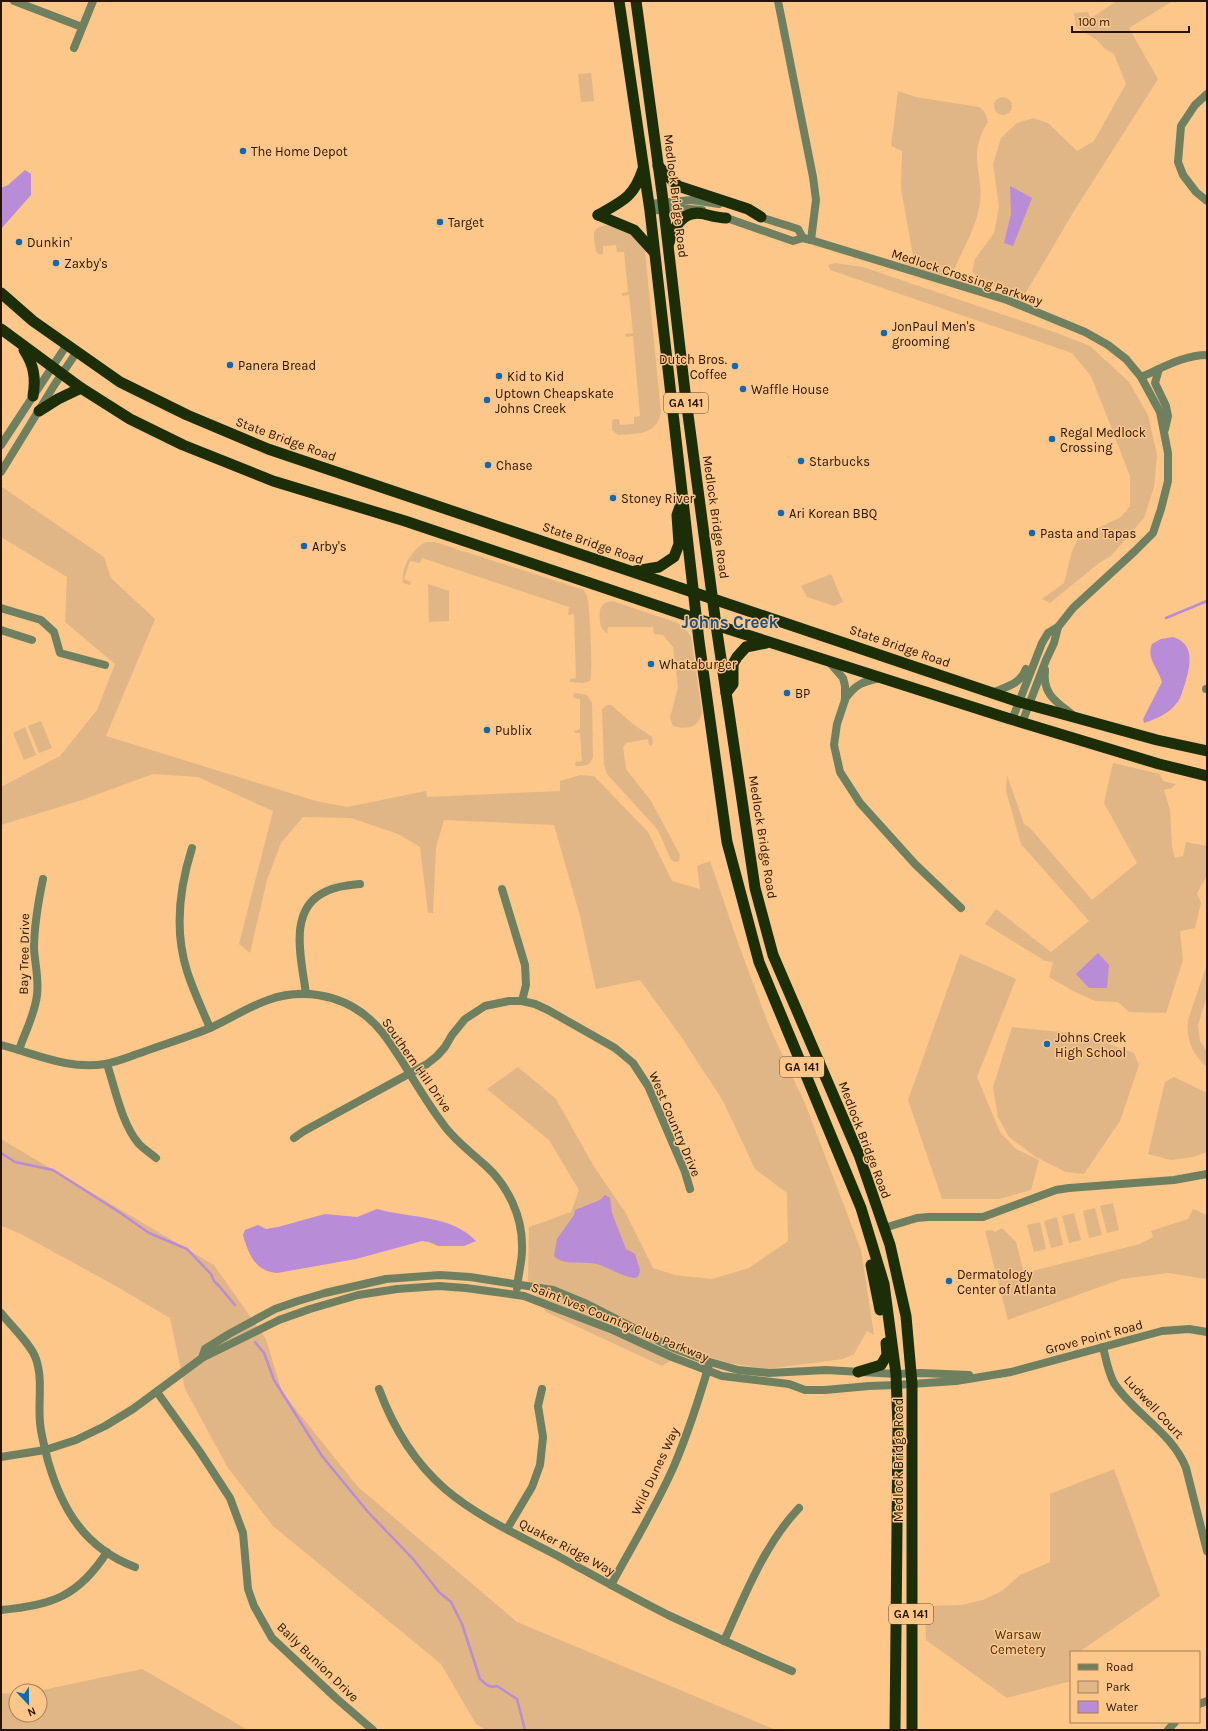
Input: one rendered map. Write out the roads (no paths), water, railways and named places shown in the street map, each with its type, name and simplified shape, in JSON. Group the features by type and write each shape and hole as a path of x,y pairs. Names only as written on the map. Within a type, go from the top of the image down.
{"highway":[{"name":"Medlock Bridge Road","path":"620,1 655,252 696,619 727,842 759,962 861,1208 884,1284 896,1380 898,1433 895,1730"},
{"name":"Medlock Bridge Road","path":"636,1 716,625 755,888 773,955 859,1155 890,1245 906,1316 911,1379 912,1730"},
{"path":"658,166 678,186 748,209 761,217"},
{"path":"644,168 634,190 627,198 598,215 634,230 655,252"},
{"path":"668,247 676,224 689,215 698,213 718,218 726,218"},
{"name":"State Bridge Road","path":"1,293 33,321 66,346 120,382 187,416 268,449 1024,703 1157,740 1207,751"},
{"path":"1,329 81,388 130,419 183,445 273,481 405,521 696,619 1017,722 1159,764 1207,776"},
{"path":"20,344 33,368 35,383 33,396"},
{"path":"39,411 54,401 81,388"},
{"path":"634,572 659,567 674,556 679,544 677,515 683,498"},
{"path":"726,693 733,684 733,664 741,651 751,645 769,642"},
{"name":"Medlock Bridge Road","path":"858,1372 875,1369 881,1365 887,1355 884,1327 871,1263 869,1246 870,1238"}],"street":[{"path":"14,1 82,27"},
{"path":"74,48 93,1"},
{"path":"778,1 813,177 816,200 807,239"},
{"path":"1207,94 1195,105 1181,126 1178,162 1183,175 1196,192 1207,201"},
{"name":"Medlock Crossing Parkway","path":"649,207 663,206 692,200 706,201 798,229 807,239"},
{"name":"Medlock Crossing Parkway","path":"663,206 701,210 793,241 807,239 1007,300 1085,332 1108,345 1126,359 1141,377 1160,412 1168,453 1168,481 1162,509 1152,533 1074,608 1058,627 1048,634 1036,656 1024,703 1017,722"},
{"path":"1,472 39,411 66,346"},
{"path":"1,445 33,396 57,370 76,353"},
{"path":"1141,377 1190,357 1207,355"},
{"name":"Medlock Crossing Parkway","path":"1159,369 1155,383 1166,406 1168,416 1164,434"},
{"path":"1,608 41,620 54,632 60,653 105,665"},
{"name":"Medlock Crossing Parkway","path":"1024,703 1054,643 1058,627"},
{"path":"1,630 32,640"},
{"name":"Medlock Crossing Parkway","path":"994,692 1015,684 1021,678 1030,660 1036,656"},
{"name":"Medlock Crossing Parkway","path":"1046,660 1044,677 1047,690 1050,696 1074,717"},
{"path":"828,661 843,678 845,686 845,700"},
{"path":"880,678 860,683 853,688 845,700 837,724 834,745 840,772 860,803 914,864 960,908"},
{"path":"192,848 184,872 180,893 180,935 187,971 210,1028"},
{"name":"Bay Tree Drive","path":"18,1050 34,1010 37,995 38,980 34,951 34,928 37,905 43,880"},
{"path":"306,994 299,937 300,924 304,913 313,901 325,892 337,887 360,884"},
{"path":"502,889 525,965 526,985 522,1001"},
{"name":"Southern Hill Drive","path":"1,1045 40,1058 84,1066 107,1064 210,1028 268,1000 287,995 306,994 337,1000 352,1006 365,1015 384,1034 444,1125 493,1172 511,1199 519,1222 522,1245 521,1268 516,1295"},
{"name":"West Country Drive","path":"294,1138 304,1131 427,1064 445,1047 457,1027 474,1012 497,1002 522,1001 535,1004 548,1010 616,1048 633,1063 648,1086 685,1172 690,1189"},
{"path":"107,1064 130,1131 139,1143 156,1158"},
{"path":"884,1228 928,1216 983,1217 1056,1190 1174,1180 1207,1174"},
{"name":"Saint Ives Country Club Parkway","path":"202,1358 205,1350 229,1334 275,1309 325,1292 386,1279 440,1275 517,1284 553,1290 587,1304 709,1366 722,1376 789,1384 805,1390 825,1390 869,1386 896,1380"},
{"name":"Saint Ives Country Club Parkway","path":"1,1457 45,1450 76,1440 105,1426 133,1409 202,1358 279,1320 358,1295 397,1289 439,1286 524,1296 554,1306 613,1330 672,1357 709,1366 769,1373 826,1370 858,1372 896,1380"},
{"path":"1,1314 30,1348 36,1358 39,1373 40,1423 45,1450 55,1487 66,1510 85,1533 107,1552 122,1562 135,1567"},
{"name":"Grove Point Road","path":"896,1380 911,1379 956,1381 1011,1372 1162,1331 1189,1329 1207,1332"},
{"name":"Ludwell Court","path":"1103,1348 1108,1368 1116,1386 1172,1443 1181,1456 1186,1468 1207,1551"},
{"name":"Wild Dunes Way","path":"611,1585 674,1466 694,1415 709,1366"},
{"name":"Quaker Ridge Way","path":"379,1389 385,1405 401,1436 428,1472 462,1502 507,1529 667,1614 792,1671"},
{"path":"507,1529 532,1487 540,1465 543,1438 538,1406 542,1389"},
{"name":"Bally Bunion Drive","path":"157,1392 200,1452 230,1498 244,1533 248,1589 254,1606 266,1630 272,1638 373,1730"},
{"path":"724,1641 764,1556 789,1519 799,1508"},
{"path":"1,1610 44,1604 64,1596 81,1585 96,1570 107,1552"}],"water":[{"path":"25,170 31,174 31,195 1,229 1,188 8,185"},
{"path":"1010,186 1032,198 1013,246 1004,243 1011,214"},
{"path":"1173,637 1180,640 1185,645 1190,657 1185,684 1178,702 1173,708 1162,716 1144,723 1143,719 1162,682 1151,658 1150,654 1152,644 1161,639"},
{"path":"1098,953 1109,965 1107,988 1089,988 1076,974"},
{"path":"605,1195 610,1198 612,1213 626,1249 635,1254 640,1270 639,1275 636,1278 626,1276 597,1264 568,1262 554,1256 557,1239 574,1215 575,1210 600,1200"},
{"path":"377,1209 443,1222 455,1226 476,1241 464,1246 438,1246 422,1241 356,1259 277,1273 269,1272 263,1269 254,1261 243,1235 245,1230 258,1225 266,1229 325,1214 357,1217"}],"waterway":[{"path":"1166,618 1207,601"},
{"path":"1,1153 15,1162 53,1170 149,1233 187,1249 211,1274 214,1281 235,1305"},
{"path":"255,1342 264,1353 274,1380 322,1456 368,1512 414,1560 439,1592 451,1602 462,1624 480,1679 487,1685 492,1687 497,1686 517,1699 525,1730"}],"place":[{"name":"The Home Depot","path":"243,151"},
{"name":"Target","path":"440,222"},
{"name":"Dunkin'","path":"19,242"},
{"name":"Zaxby's","path":"56,263"},
{"name":"JonPaul Men's grooming","path":"884,333"},
{"name":"Panera Bread","path":"230,365"},
{"name":"Dutch Bros. Coffee","path":"735,366"},
{"name":"Kid to Kid","path":"499,376"},
{"name":"Waffle House","path":"743,389"},
{"name":"Uptown Cheapskate Johns Creek","path":"487,400"},
{"name":"Regal Medlock Crossing","path":"1052,439"},
{"name":"Starbucks","path":"801,461"},
{"name":"Chase","path":"488,465"},
{"name":"Stoney River","path":"613,498"},
{"name":"Ari Korean BBQ","path":"781,513"},
{"name":"Pasta and Tapas","path":"1032,533"},
{"name":"Arby's","path":"304,546"},
{"name":"Whataburger","path":"651,664"},
{"name":"BP","path":"787,693"},
{"name":"Publix","path":"487,730"},
{"name":"Johns Creek High School","path":"1047,1044"},
{"name":"Dermatology Center of Atlanta","path":"949,1281"}],"district":[{"name":"Johns Creek","path":"730,622"}],"park label":[{"name":"Warsaw Cemetery","path":"1018,1642"}]}
